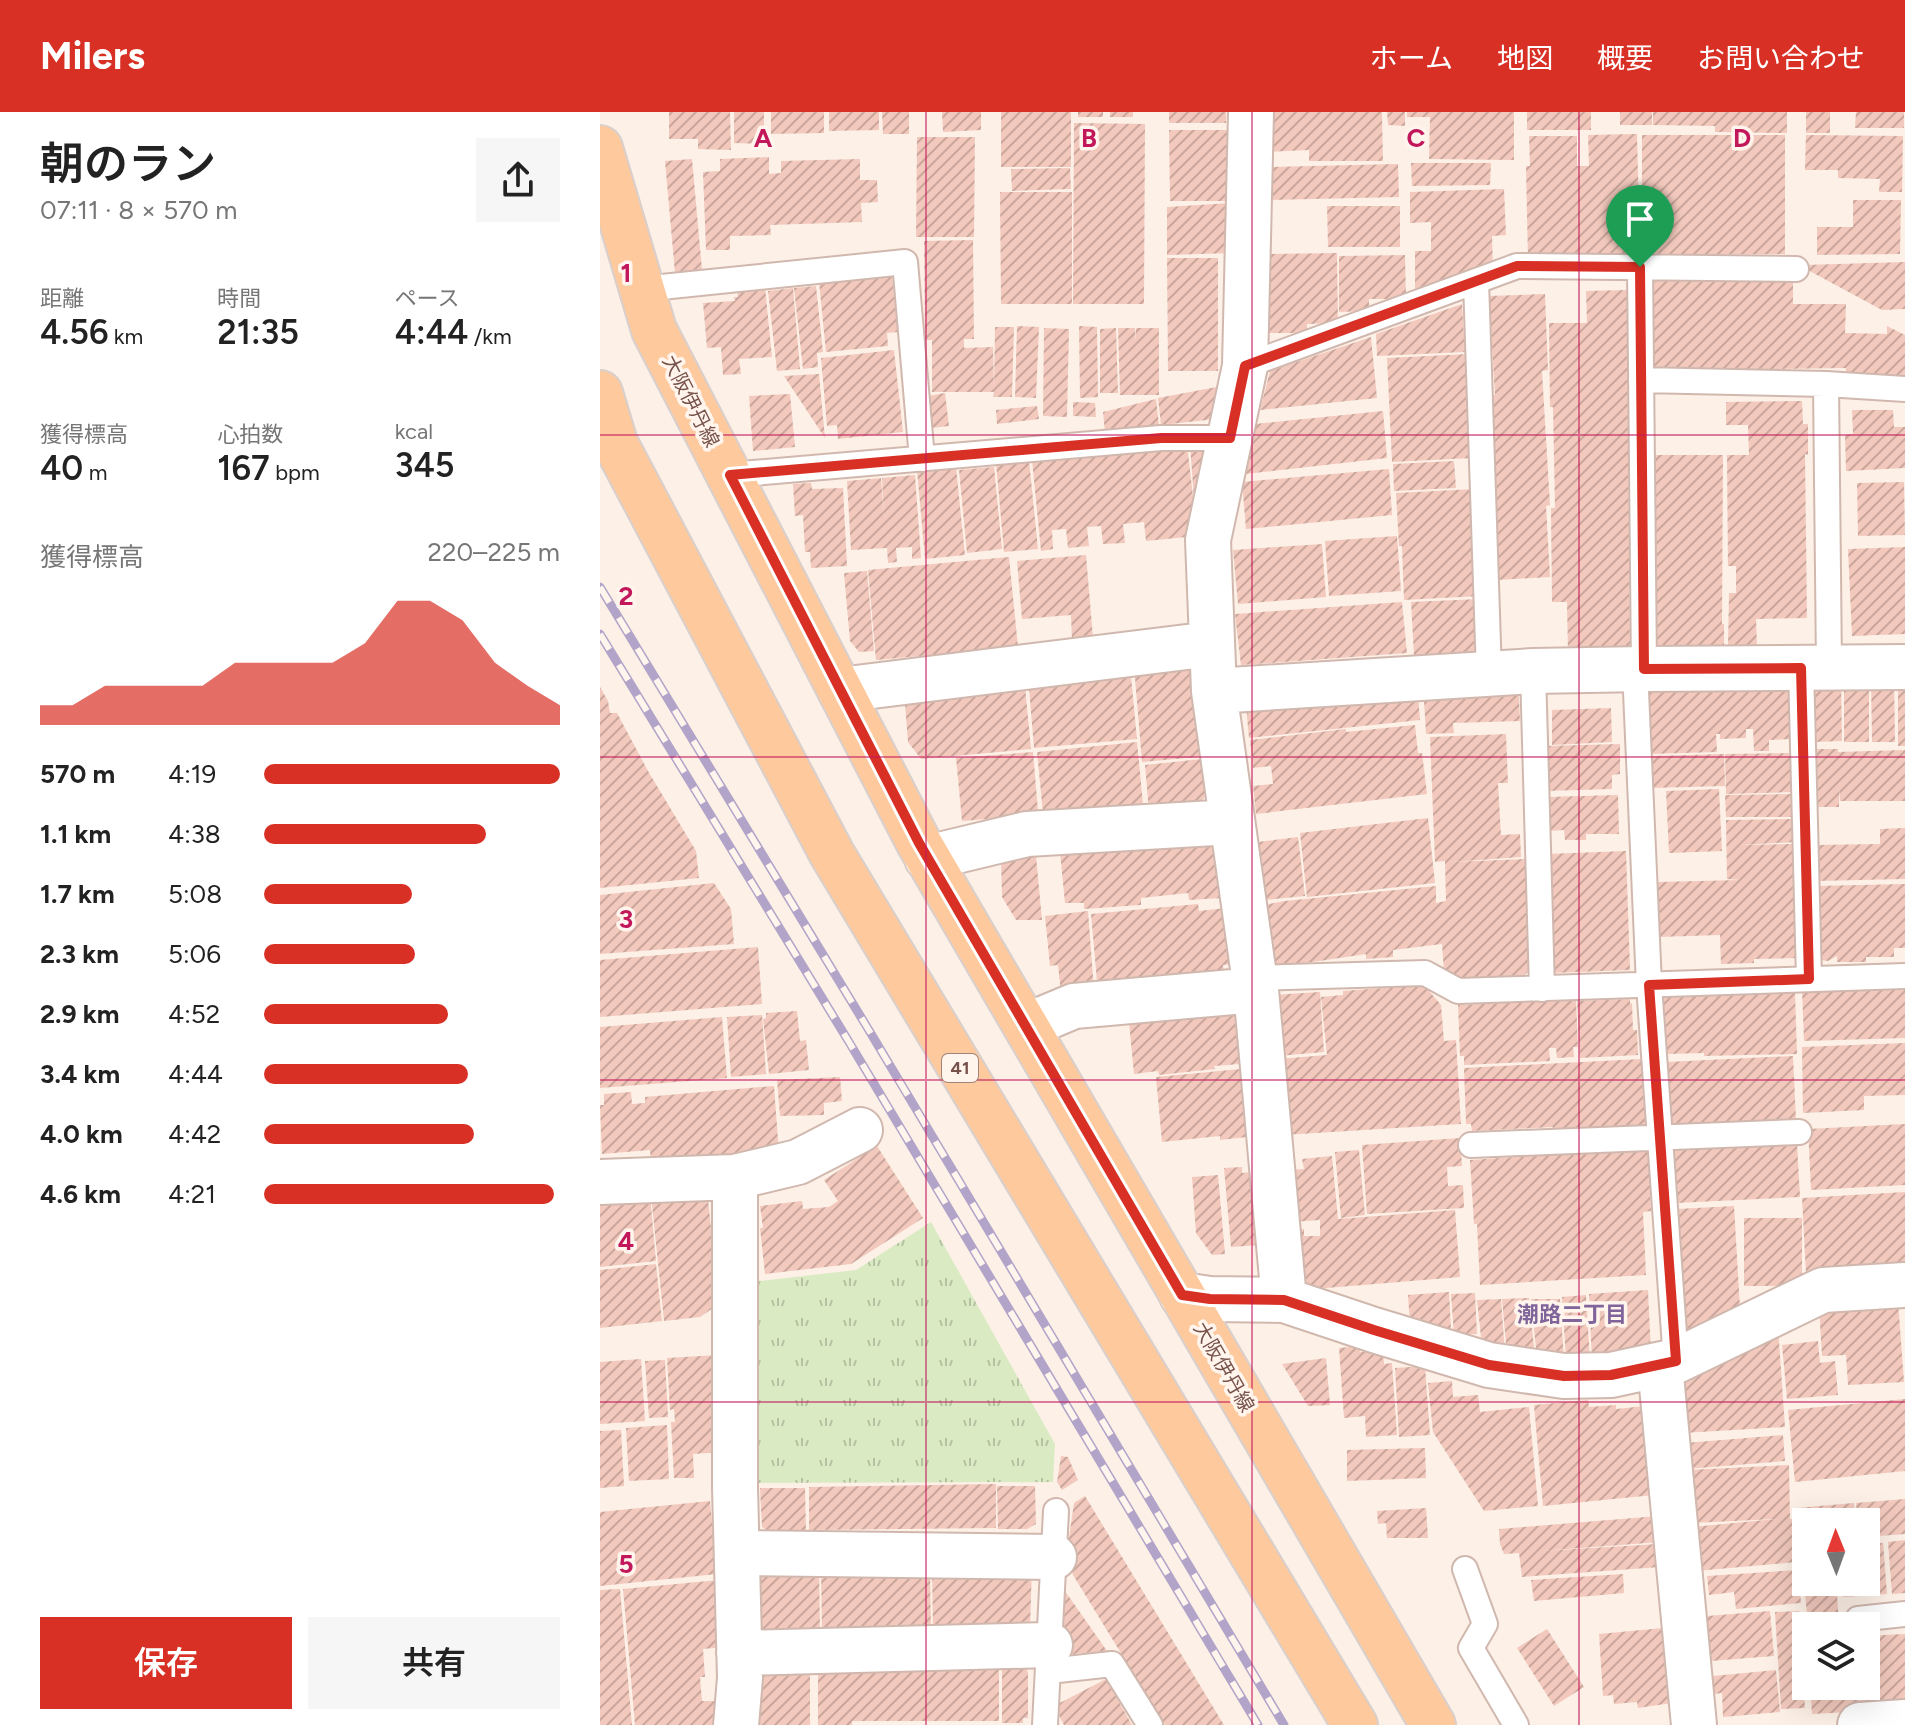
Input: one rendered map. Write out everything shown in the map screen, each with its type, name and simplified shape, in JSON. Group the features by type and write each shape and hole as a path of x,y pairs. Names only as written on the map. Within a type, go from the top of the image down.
{"main road":[{"name":"大阪伊丹線","path":"600,148 654,330 927,858 1433,1725"},
{"name":"41","path":"600,393 615,443 832,854 1355,1725"}],"street":[{"path":"1251,112 1245,366 1208,540 1214,691 1255,984 1284,1300"},
{"path":"840,690 1211,644"},
{"path":"1214,691 1533,671 1905,667"},
{"path":"927,858 1027,834 1231,822"},
{"path":"1026,1026 1074,1006 1255,984"},
{"path":"600,1182 735,1177 798,1162 860,1130"},
{"path":"735,1177 740,1678 736,1725"},
{"path":"1182,1295 1210,1299 1284,1300 1489,1365 1564,1376 1611,1375 1668,1363 1823,1290 1905,1285"},
{"path":"1668,1363 1694,1725"},
{"path":"737,1553 1054,1557"},
{"path":"739,1653 1050,1658"},
{"path":"1860,1725 1905,1722"}],"lane":[{"path":"642,289 905,262 922,459"},
{"path":"1245,366 1517,266 1796,269"},
{"path":"1640,267 1639,669 1649,985 1660,1139 1668,1363"},
{"path":"1476,281 1489,674"},
{"path":"1641,380 1905,389"},
{"path":"1809,979 1815,667 1826,384"},
{"path":"730,475 1161,438 1230,438"},
{"path":"1533,671 1542,989"},
{"path":"1255,984 1425,973 1458,991 1905,976"},
{"path":"1471,1145 1799,1132"},
{"path":"1045,1725 1056,1511"},
{"path":"1465,1569 1485,1624 1471,1648 1516,1725"},
{"path":"1880,1617 1905,1614"},
{"path":"1050,1658 1112,1664 1150,1725"}],"green space":[{"path":"931,1222 1055,1444 1053,1482 759,1483 751,1282 856,1270"}],"building":[{"path":"669,112 730,112 731,150 698,149 698,139 669,139"},
{"path":"734,112 764,112 764,144 734,143"},
{"path":"771,112 824,112 824,133 771,134"},
{"path":"829,112 879,112 879,130 829,131"},
{"path":"882,112 909,112 909,134 883,134"},
{"path":"942,112 981,112 981,130 943,132"},
{"path":"1001,112 1071,112 1071,167 1001,167"},
{"path":"1078,112 1103,112 1103,117 1078,117"},
{"path":"1110,112 1133,112 1133,117 1110,117"},
{"path":"1169,112 1226,112 1226,123 1169,123"},
{"path":"1264,112 1382,112 1383,161 1309,161 1309,150 1265,152"},
{"path":"1387,112 1405,112 1405,126 1388,125"},
{"path":"1407,112 1514,112 1514,160 1429,159 1430,117 1407,117"},
{"path":"1527,112 1591,112 1591,130 1527,130"},
{"path":"1620,112 1652,112 1652,125 1620,125"},
{"path":"1653,112 1787,112 1787,133 1715,132 1715,126 1653,125"},
{"path":"1806,112 1830,112 1830,133 1806,133"},
{"path":"1856,112 1904,112 1904,128 1855,128"},
{"path":"1074,123 1145,124 1144,304 1073,304"},
{"path":"1169,130 1227,130 1228,201 1170,201"},
{"path":"1637,134 1640,256 1528,260 1526,166 1530,166 1529,136 1577,136 1577,166 1589,166 1588,135"},
{"path":"1642,135 1785,135 1785,254 1642,255"},
{"path":"1806,135 1903,136 1902,192 1879,192 1880,179 1838,178 1838,170 1805,170"},
{"path":"917,137 975,137 974,237 916,237"},
{"path":"769,157 769,174 781,173 781,161 860,159 860,180 877,180 878,202 861,203 862,222 770,225 771,235 730,236 730,250 706,250 703,172 720,171 720,159"},
{"path":"692,159 702,270 675,273 665,161"},
{"path":"1411,163 1491,163 1490,185 1412,186"},
{"path":"1398,164 1399,197 1265,200 1265,167"},
{"path":"1070,168 1071,189 1012,191 1011,169"},
{"path":"1504,189 1506,235 1492,236 1493,269 1415,295 1415,251 1431,251 1431,222 1410,223 1410,192"},
{"path":"1000,192 1072,192 1072,304 1001,304"},
{"path":"1853,200 1901,200 1900,254 1817,255 1817,227 1853,227"},
{"path":"1231,203 1232,253 1167,255 1167,207"},
{"path":"1327,206 1400,206 1400,247 1328,247"},
{"path":"973,240 974,339 964,339 964,348 993,347 994,389 995,327 1014,327 1012,397 993,397 994,392 932,392 932,340 925,340 924,241"},
{"path":"1337,253 1338,323 1307,324 1307,333 1263,333 1263,254"},
{"path":"1405,255 1406,299 1369,299 1369,311 1339,312 1339,256"},
{"path":"1167,258 1218,258 1218,371 1168,371"},
{"path":"1905,262 1905,309 1882,310 1804,268 1804,265"},
{"path":"892,275 898,332 887,333 888,346 826,352 819,282"},
{"path":"1793,275 1793,304 1846,304 1845,333 1887,334 1887,326 1905,335 1905,378 1846,374 1846,368 1649,371 1648,288 1659,278"},
{"path":"816,286 823,352 817,353 818,367 803,369 794,288"},
{"path":"765,287 772,357 739,359 741,374 723,375 721,347 707,348 703,303 735,301 737,290"},
{"path":"793,288 800,369 777,371 768,291"},
{"path":"1627,290 1630,652 1568,654 1567,602 1552,602 1551,508 1555,508 1549,323 1587,323 1586,291"},
{"path":"1545,294 1548,370 1542,371 1550,505 1546,506 1550,577 1497,580 1487,396 1495,395 1489,296"},
{"path":"1462,304 1465,352 1377,356 1376,334"},
{"path":"1017,326 1039,327 1036,398 1015,397"},
{"path":"1079,326 1097,327 1098,397 1080,398"},
{"path":"1044,328 1069,329 1067,417 1043,416"},
{"path":"1116,328 1118,393 1100,393 1100,329"},
{"path":"1118,328 1135,328 1136,341 1136,328 1159,328 1159,395 1120,395"},
{"path":"1371,337 1377,398 1260,410 1270,371"},
{"path":"894,350 903,432 838,439 837,425 827,426 821,358"},
{"path":"1469,354 1473,458 1392,462 1387,358"},
{"path":"819,374 825,438 784,376"},
{"path":"1222,386 1216,419 1161,425 1158,398"},
{"path":"945,393 949,426 931,428 928,396"},
{"path":"790,394 795,447 753,451 749,396"},
{"path":"1156,399 1159,425 1105,432 1103,412"},
{"path":"1802,401 1803,424 1808,424 1808,455 1805,454 1807,618 1756,619 1757,647 1728,648 1729,593 1736,593 1736,566 1728,566 1727,455 1749,455 1748,425 1726,425 1726,402"},
{"path":"1073,402 1095,403 1096,417 1073,416"},
{"path":"1037,406 1039,419 997,424 996,410"},
{"path":"1852,410 1893,410 1894,427 1905,427 1905,468 1846,471 1845,435 1853,434"},
{"path":"1383,411 1387,458 1245,474 1255,424"},
{"path":"1222,442 1196,536 1146,541 1144,522 1123,524 1125,543 1103,544 1101,526 1087,527 1089,546 1068,548 1066,529 1052,530 1053,549 1041,551 1032,460 1187,445 1195,513 1190,444"},
{"path":"1650,455 1723,455 1724,649 1649,649"},
{"path":"1029,460 1038,549 1004,552 996,463"},
{"path":"1454,461 1456,488 1394,491 1393,464"},
{"path":"956,467 965,555 925,559 917,470"},
{"path":"994,467 1002,549 967,553 959,470"},
{"path":"1389,469 1392,515 1246,529 1242,482"},
{"path":"915,475 921,558 912,559 912,547 896,548 897,562 888,563 887,548 851,550 847,481 881,478 884,518 882,478"},
{"path":"1904,482 1905,535 1858,536 1857,483"},
{"path":"811,483 812,489 843,488 847,566 811,568 810,552 805,552 803,515 795,516 793,484"},
{"path":"1475,489 1480,596 1404,600 1396,493"},
{"path":"1397,536 1401,591 1329,596 1325,541"},
{"path":"1322,544 1326,597 1238,604 1233,550"},
{"path":"1905,547 1905,634 1852,636 1848,549"},
{"path":"1086,555 1093,638 1072,640 1071,615 1022,619 1017,561"},
{"path":"1009,557 1018,647 876,660 868,570"},
{"path":"867,571 874,651 859,652 850,641 844,573"},
{"path":"1480,599 1482,653 1414,656 1411,602"},
{"path":"1402,602 1407,653 1241,665 1235,614"},
{"path":"1130,666 1137,739 1034,748 1028,676"},
{"path":"1134,666 1196,667 1210,756 1142,762"},
{"path":"1791,671 1792,739 1769,740 1769,751 1754,751 1753,729 1746,729 1746,738 1720,739 1720,734 1716,734 1717,752 1650,754 1646,677"},
{"path":"1869,675 1869,742 1844,742 1844,676"},
{"path":"1024,676 1031,749 921,759 908,742 904,691"},
{"path":"1813,676 1841,677 1842,741 1814,742"},
{"path":"1894,676 1895,742 1872,742 1871,677"},
{"path":"1898,676 1905,676 1905,746 1898,746"},
{"path":"1518,680 1520,721 1453,723 1454,733 1426,734 1423,684"},
{"path":"1417,681 1420,720 1249,738 1245,695"},
{"path":"600,687 608,701 610,713 617,713 696,851 699,878 600,888"},
{"path":"1611,708 1612,742 1552,745 1552,710"},
{"path":"1415,725 1427,794 1256,814 1253,786 1273,784 1271,766 1253,768 1250,740"},
{"path":"1506,734 1508,783 1498,783 1501,835 1520,834 1521,857 1451,862 1526,859 1532,968 1524,975 1451,980 1444,972 1442,944 1393,950 1393,957 1366,959 1366,954 1273,968 1264,905 1436,886 1436,903 1446,901 1445,861 1435,862 1430,737"},
{"path":"1137,742 1144,814 1044,823 1037,752"},
{"path":"1620,744 1620,774 1612,775 1612,789 1546,791 1545,746"},
{"path":"1814,749 1838,749 1838,752 1905,750 1905,801 1840,801 1839,789 1839,807 1815,807"},
{"path":"1033,752 1039,823 1012,817 962,821 956,758"},
{"path":"1792,753 1793,792 1726,794 1725,754"},
{"path":"1724,754 1725,786 1651,788 1650,756"},
{"path":"1211,758 1213,788 1195,808 1149,811 1145,765"},
{"path":"1719,789 1722,851 1669,853 1666,791"},
{"path":"1794,794 1794,817 1726,817 1725,795"},
{"path":"1618,795 1619,834 1586,834 1586,840 1565,840 1564,830 1549,831 1548,797"},
{"path":"1428,818 1435,883 1307,897 1300,833"},
{"path":"1794,819 1795,842 1738,845 1795,844 1798,958 1754,959 1754,963 1721,964 1720,935 1659,937 1658,882 1741,880 1727,879 1726,820"},
{"path":"1905,828 1905,879 1816,881 1816,845 1880,844 1880,829"},
{"path":"1298,837 1305,896 1265,900 1258,842"},
{"path":"1209,839 1221,845 1222,898 1189,900 1188,893 1141,898 1141,905 1084,909 1084,903 1065,903 1060,852"},
{"path":"1626,851 1630,970 1551,973 1547,854"},
{"path":"1036,856 1042,920 1016,920 1002,897 1001,859"},
{"path":"714,883 731,909 734,944 600,954 600,895"},
{"path":"1905,884 1905,948 1894,948 1894,957 1866,957 1866,962 1837,962 1837,956 1828,961 1816,956 1815,886"},
{"path":"1198,904 1199,911 1226,908 1231,964 1223,965 1225,980 1098,992 1091,914"},
{"path":"1088,911 1094,990 1061,993 1058,965 1050,966 1045,916"},
{"path":"758,947 762,1004 600,1017 600,960"},
{"path":"1424,985 1441,1005 1444,1041 1456,1040 1461,1124 1283,1135 1278,1059 1327,1055 1321,997 1343,995 1343,991"},
{"path":"1905,987 1905,1038 1804,1041 1802,990"},
{"path":"1320,992 1324,1052 1278,1056 1273,995"},
{"path":"1795,992 1797,1054 1667,1054 1663,995"},
{"path":"1234,998 1240,1064 1159,1075 1158,1071 1134,1074 1129,1022"},
{"path":"1630,999 1633,1030 1637,1030 1638,1055 1580,1058 1577,1001"},
{"path":"1576,1000 1578,1047 1573,1047 1574,1057 1557,1058 1556,1048 1549,1048 1550,1061 1464,1065 1464,1056 1460,1056 1458,1005"},
{"path":"797,1011 800,1041 806,1040 809,1070 769,1074 763,1019 766,1013"},
{"path":"762,1015 766,1074 731,1077 727,1017"},
{"path":"722,1017 727,1078 600,1088 600,1027"},
{"path":"1905,1043 1905,1095 1864,1096 1864,1110 1803,1113 1802,1047"},
{"path":"1793,1056 1796,1120 1670,1126 1667,1062"},
{"path":"1642,1059 1646,1127 1553,1133 1553,1127 1472,1131 1471,1124 1466,1124 1464,1068"},
{"path":"1241,1069 1247,1137 1220,1140 1220,1136 1162,1142 1156,1077"},
{"path":"840,1077 842,1101 824,1103 824,1115 780,1116 777,1080"},
{"path":"774,1086 779,1153 651,1164 650,1150 602,1154 600,1105 604,1105 604,1094 631,1092 632,1104 645,1103 645,1097"},
{"path":"1905,1124 1905,1185 1811,1190 1808,1129"},
{"path":"1460,1138 1462,1166 1447,1167 1448,1186 1463,1185 1464,1208 1367,1214 1362,1145"},
{"path":"1797,1143 1800,1197 1676,1203 1674,1149"},
{"path":"877,1146 923,1218 851,1264 765,1274 760,1206 802,1201 803,1209 829,1207 838,1201 824,1180"},
{"path":"1648,1148 1651,1211 1643,1212 1646,1275 1480,1285 1470,1160"},
{"path":"1359,1150 1365,1215 1341,1218 1335,1152"},
{"path":"1332,1156 1338,1219 1455,1210 1460,1277 1302,1290 1288,1230 1304,1229 1304,1236 1320,1236 1320,1220 1291,1222 1286,1170 1304,1169 1302,1159"},
{"path":"1242,1167 1242,1173 1252,1172 1259,1245 1231,1247 1224,1168"},
{"path":"1218,1175 1225,1254 1212,1255 1196,1233 1192,1177"},
{"path":"707,1190 719,1304 700,1317 664,1321 651,1195"},
{"path":"1905,1192 1905,1268 1806,1274 1802,1198"},
{"path":"650,1195 656,1261 600,1267 600,1200"},
{"path":"1734,1206 1740,1308 1726,1312 1696,1332 1683,1333 1677,1209"},
{"path":"1744,1218 1802,1218 1802,1286 1744,1286"},
{"path":"656,1264 662,1321 600,1328 600,1270"},
{"path":"1648,1290 1651,1353 1592,1361 1589,1294"},
{"path":"1449,1292 1451,1330 1430,1331 1430,1323 1410,1325 1408,1295"},
{"path":"1475,1293 1477,1334 1454,1335 1451,1294"},
{"path":"1586,1295 1590,1360 1566,1359 1562,1297"},
{"path":"1529,1298 1535,1357 1507,1355 1502,1299"},
{"path":"1501,1299 1505,1353 1482,1346 1477,1300"},
{"path":"1531,1299 1560,1299 1564,1360 1537,1358"},
{"path":"1898,1301 1904,1382 1848,1385 1846,1355 1822,1356 1819,1307"},
{"path":"1778,1327 1785,1427 1683,1433 1678,1380"},
{"path":"1818,1341 1820,1363 1835,1361 1838,1395 1787,1399 1782,1345"},
{"path":"1360,1346 1360,1352 1383,1350 1384,1364 1392,1363 1397,1435 1366,1437 1365,1416 1344,1418 1339,1348"},
{"path":"719,1355 722,1452 693,1454 694,1478 674,1478 671,1422 675,1422 674,1409 670,1410 667,1358"},
{"path":"1326,1358 1330,1405 1308,1406 1282,1364"},
{"path":"641,1359 645,1421 600,1424 600,1362"},
{"path":"665,1360 668,1417 649,1418 645,1361"},
{"path":"1425,1366 1430,1435 1399,1437 1395,1368"},
{"path":"1452,1381 1453,1397 1478,1395 1480,1412 1529,1407 1538,1506 1484,1511 1433,1432 1428,1383"},
{"path":"1905,1399 1905,1471 1795,1482 1788,1410"},
{"path":"1588,1400 1589,1407 1616,1405 1616,1409 1645,1406 1654,1495 1543,1506 1534,1405"},
{"path":"667,1425 669,1479 629,1481 626,1428"},
{"path":"621,1430 624,1486 600,1488 600,1431"},
{"path":"1783,1435 1785,1461 1687,1469 1685,1443"},
{"path":"1425,1448 1426,1478 1347,1481 1347,1450"},
{"path":"1061,1456 1068,1457 1078,1480 1062,1490 1057,1482"},
{"path":"1789,1465 1792,1562 1696,1571 1692,1527 1776,1519 1692,1523 1687,1470"},
{"path":"996,1484 996,1528 809,1530 809,1487"},
{"path":"997,1486 1035,1486 1036,1524 1027,1529 998,1529"},
{"path":"760,1488 805,1488 806,1532 771,1533 762,1527"},
{"path":"1085,1496 1224,1725 1165,1725 1073,1575 1067,1552 1074,1503"},
{"path":"1905,1499 1905,1534 1880,1536 1880,1508 1857,1508 1856,1503"},
{"path":"710,1501 715,1554 727,1573 600,1586 600,1512"},
{"path":"1854,1503 1855,1508 1797,1508"},
{"path":"1426,1508 1428,1538 1387,1538 1386,1523 1378,1524 1377,1511"},
{"path":"1658,1516 1660,1542 1541,1551 1659,1544 1660,1567 1522,1577 1519,1553 1504,1554 1500,1544 1499,1529"},
{"path":"1905,1540 1905,1593 1892,1594 1888,1542"},
{"path":"1880,1543 1883,1543 1887,1594 1880,1594"},
{"path":"1032,1566 1030,1627 933,1632 932,1567"},
{"path":"930,1567 931,1632 822,1634 821,1569"},
{"path":"819,1568 820,1634 765,1635 759,1629 757,1569"},
{"path":"1792,1570 1792,1596 1800,1596 1801,1603 1736,1609 1734,1592 1709,1595 1707,1576"},
{"path":"1623,1574 1624,1593 1534,1601 1531,1580"},
{"path":"719,1580 725,1647 703,1649 705,1677 700,1677 702,1701 714,1701 716,1725 635,1725 623,1589"},
{"path":"620,1589 632,1725 600,1725 600,1590"},
{"path":"1065,1591 1107,1651 1061,1655"},
{"path":"1805,1596 1837,1596 1838,1612 1807,1612"},
{"path":"1770,1611 1774,1656 1711,1661 1707,1616"},
{"path":"1799,1611 1792,1612 1792,1700 1805,1700 1805,1708 1781,1709 1775,1612"},
{"path":"1663,1628 1672,1703 1638,1708 1637,1702 1614,1704 1613,1695 1603,1696 1599,1634"},
{"path":"1547,1629 1584,1687 1554,1706 1517,1648"},
{"path":"1905,1634 1905,1709 1812,1714 1811,1700 1880,1700 1880,1635"},
{"path":"999,1661 999,1721 852,1721 852,1725 818,1725 818,1662"},
{"path":"1002,1663 1021,1663 1028,1672 1028,1718 1023,1718 1023,1723 1002,1723"},
{"path":"810,1665 810,1725 754,1725 754,1676"},
{"path":"1776,1670 1780,1712 1723,1717 1722,1693 1714,1694 1713,1676"},
{"path":"1106,1679 1132,1725 1064,1725 1054,1706"}],"railway":[{"path":"600,587 1284,1725"},
{"path":"600,634 849,1042 1258,1725"}],"district":[{"name":"潮路二丁目","path":"1572,1314"}],"route":[{"path":"1517,266 1640,267 1644,669 1801,668 1809,979 1649,985 1676,1361 1611,1375 1564,1376 1489,1365 1284,1300 1210,1299 1182,1295 919,843 730,475 1161,438 1230,438 1245,366 1517,266"}]}
